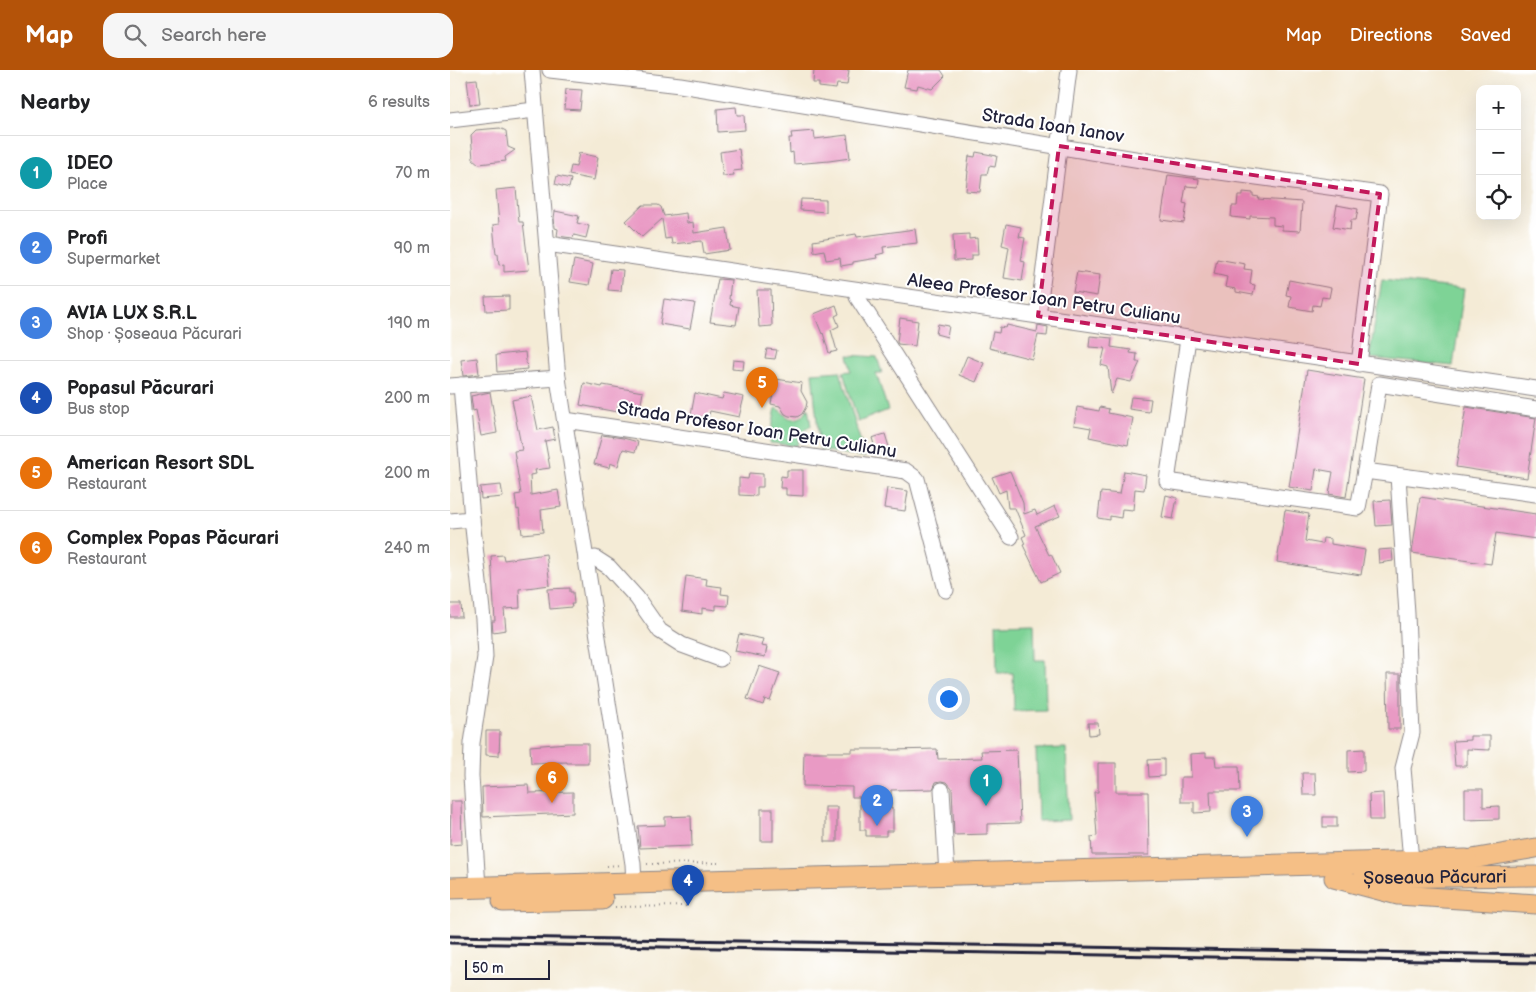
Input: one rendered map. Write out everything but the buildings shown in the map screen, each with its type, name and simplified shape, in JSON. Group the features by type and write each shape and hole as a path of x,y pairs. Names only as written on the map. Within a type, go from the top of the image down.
{"highway":[{"path":"450,888 1466,860"},
{"path":"450,902 1334,878"}],"main road":[{"path":"1466,860 1536,848"},
{"name":"Șoseaua Păcurari","path":"1466,860 1536,859"},
{"name":"Șoseaua Păcurari","path":"1334,878 1536,876"},
{"path":"1334,878 1398,895 1536,904"}],"street":[{"path":"532,70 558,378 633,864 634,884"},
{"name":"Strada Ioan Ianov","path":"550,70 680,85 1190,168 1380,194 1359,364"},
{"path":"1038,316 1069,70"},
{"path":"450,120 534,110"},
{"name":"Aleea Profesor Ioan Petru Culianu","path":"547,244 1536,389"},
{"path":"858,291 857,297 1011,537"},
{"path":"1188,339 1167,481 1358,508 1379,384 1536,409"},
{"path":"478,888 471,776 472,743 485,656 483,619 456,386 558,378"},
{"name":"Strada Profesor Ioan Petru Culianu","path":"565,420 906,471 917,479 946,590"},
{"path":"1365,471 1536,494"},
{"path":"1398,476 1412,733 1403,768 1411,861"},
{"path":"450,521 472,519"},
{"path":"586,560 594,558 609,567 636,598 660,631 682,645 720,659"},
{"path":"942,790 947,875"}],"path":[{"path":"610,907 688,906"}],"highlighted area":[{"path":"1059,146 1380,194 1359,364 1038,316"}],"green space":[{"path":"1382,280 1464,289 1453,366 1369,358"},
{"path":"848,355 877,357 882,373 876,373 888,410 858,422 843,372 851,371"},
{"path":"840,371 865,457 820,450 812,373"},
{"path":"776,408 794,419 803,416 808,408 811,426 801,434 797,446 769,443"},
{"path":"1034,623 1035,660 1045,660 1046,710 1014,711 1013,673 997,673 996,624"},
{"path":"1066,748 1069,820 1038,821 1036,749"}],"railway":[{"path":"450,936 1536,955"},
{"path":"450,943 1536,963"}],"place":[{"name":"American Resort SDL","path":"762,408"},
{"name":"Complex Popas Păcurari","path":"552,803"},
{"name":"IDEO","path":"986,806"},
{"name":"Profi","path":"877,826"},
{"name":"AVIA LUX S.R.L","path":"1247,837"},
{"name":"Popasul Păcurari","path":"688,906"}]}
